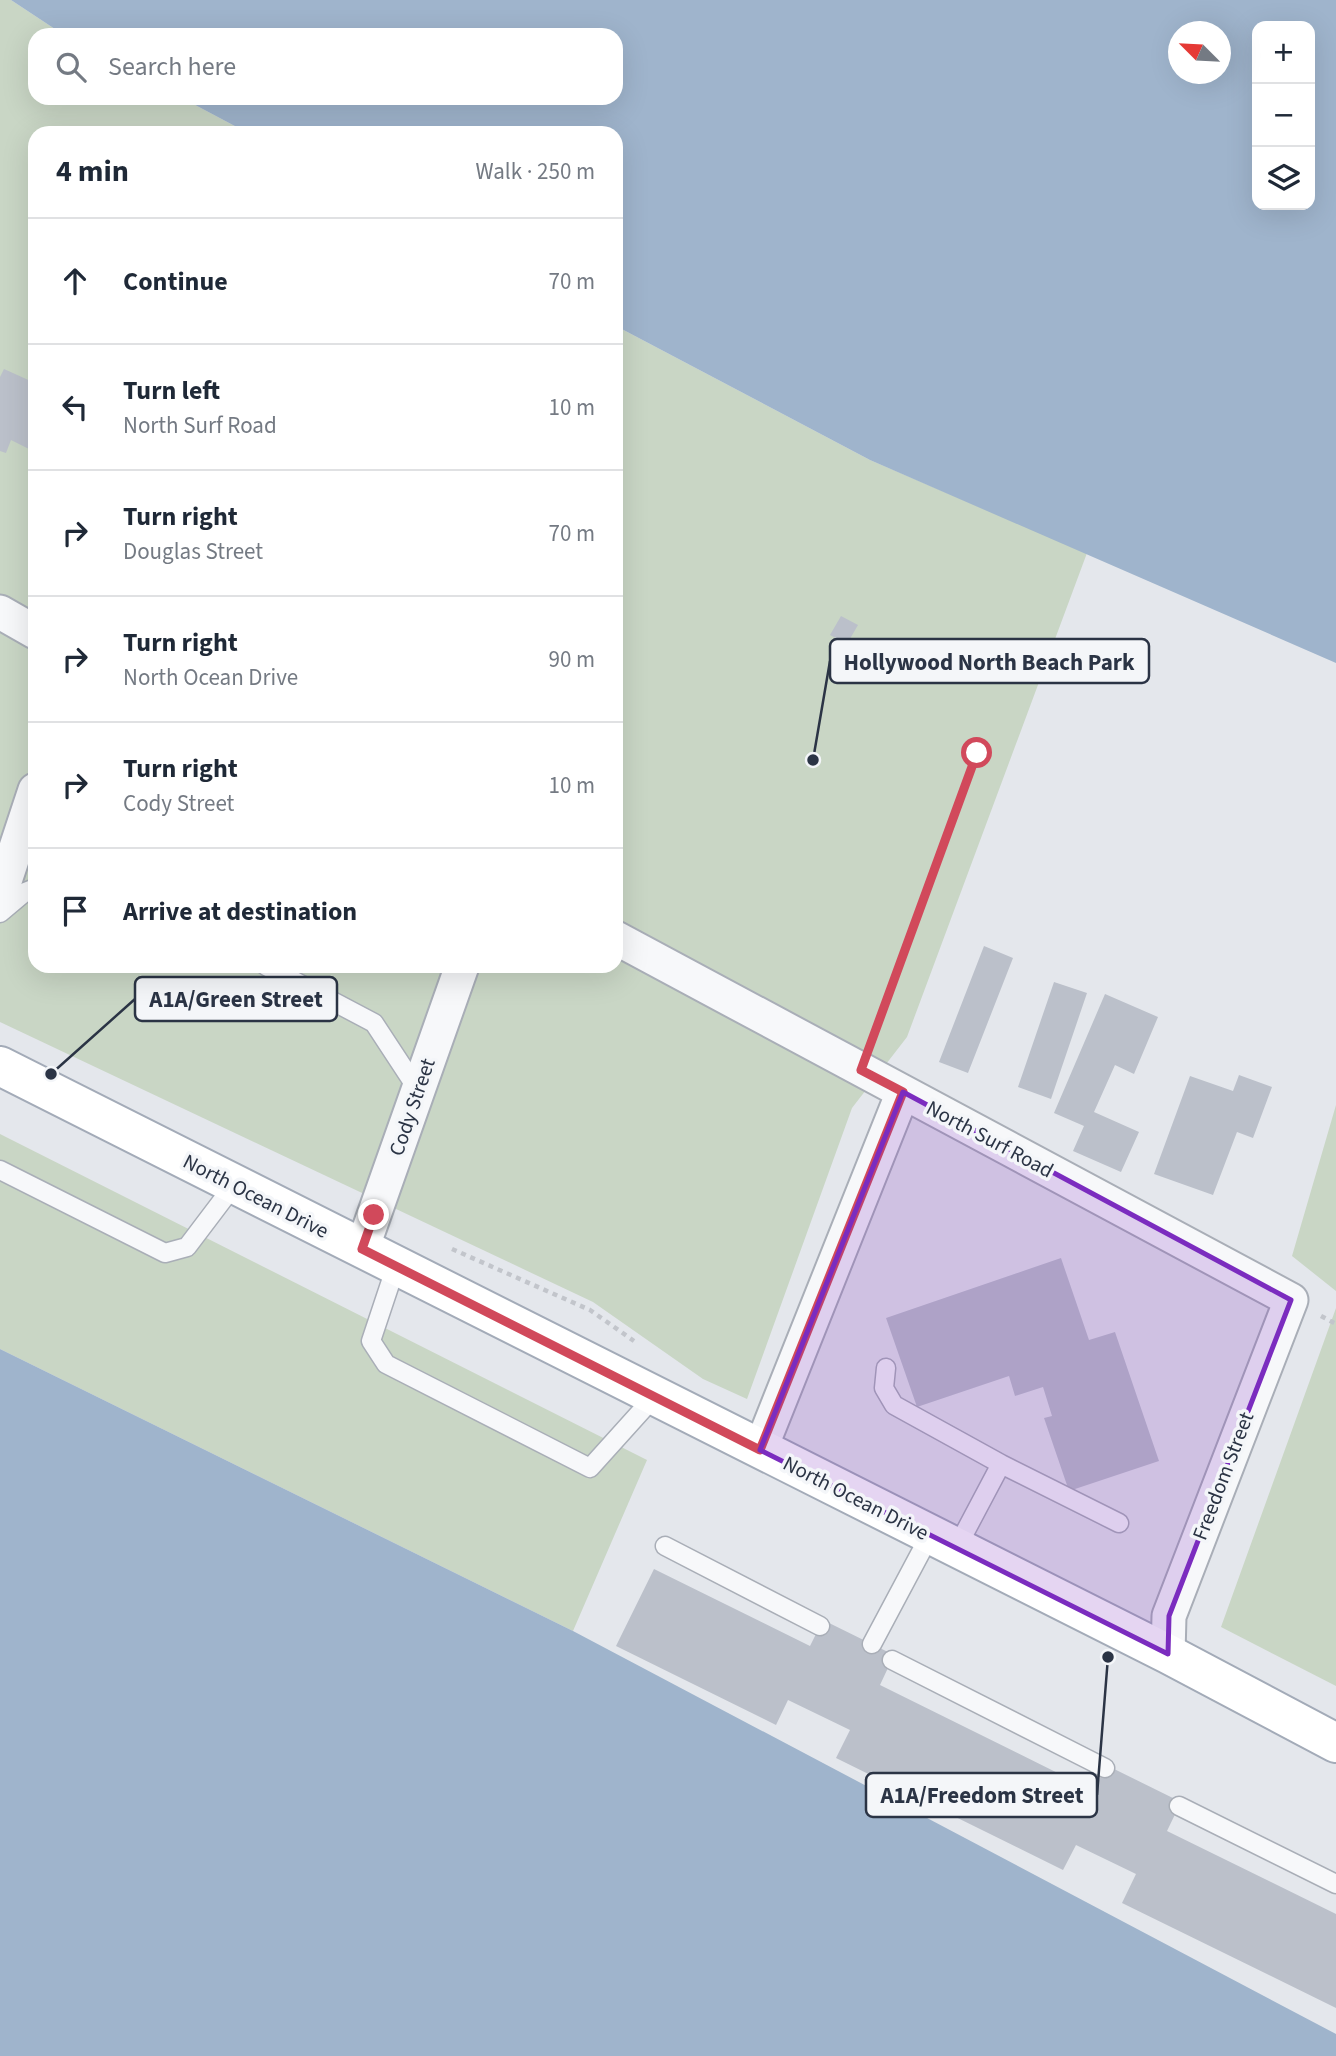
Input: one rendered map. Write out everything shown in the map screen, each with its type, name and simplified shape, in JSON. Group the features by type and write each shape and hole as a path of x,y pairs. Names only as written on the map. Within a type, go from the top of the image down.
{"main road":[{"name":"North Ocean Drive","path":"0,1066 1168,1654 1336,1743"}],"street":[{"path":"0,612 28,628"},
{"path":"0,896 28,811"},
{"name":"North Surf Road","path":"623,942 1291,1300"},
{"name":"Cody Street","path":"362,1249 460,973"},
{"path":"760,1450 903,1092"},
{"name":"Freedom Street","path":"1168,1654 1169,1616 1291,1300"}],"lane":[{"path":"0,913 28,891"},
{"path":"279,973 374,1023 418,1090"},
{"path":"0,1170 165,1253 187,1247 234,1185"},
{"path":"396,1266 371,1340 386,1364 590,1468 654,1397"},
{"path":"886,1368 884,1388 894,1405 1001,1464 1119,1523"},
{"path":"872,1644 1001,1464"},
{"path":"665,1546 820,1626"},
{"path":"892,1660 1105,1768"},
{"path":"1179,1806 1336,1884"}],"path":[{"path":"861,1070 977,753"}],"highlighted area":[{"path":"903,1092 1291,1300 1169,1616 1168,1654 760,1450"}],"green space":[{"path":"0,0 11,0 53,28 28,28 28,105 195,105 235,126 28,126 28,973 623,973 623,330 870,460 1087,553 907,1037 852,1108 747,1399 703,1379 593,1302 0,1022"},
{"path":"1336,1105 1336,1291 1292,1256"},
{"path":"0,1134 647,1460 573,1631 0,1349"},
{"path":"1336,1308 1336,1686 1221,1627"}],"water":[{"path":"11,0 1336,0 1336,663 870,460 623,330 623,126 235,126 195,105 623,105 623,28 53,28"},
{"path":"0,1349 573,1631 1336,2034 1336,2056 0,2056"}],"building":[{"path":"4,369 28,380 28,448 11,440 6,453 0,451 0,377"},
{"path":"841,616 858,625 847,644 830,635"},
{"path":"984,946 1013,958 968,1073 939,1062"},
{"path":"1054,982 1087,993 1051,1099 1018,1087"},
{"path":"1105,994 1158,1017 1134,1074 1115,1065 1094,1112 1139,1132 1121,1172 1073,1151 1084,1126 1054,1113"},
{"path":"1239,1075 1272,1087 1253,1138 1237,1132 1213,1195 1154,1174 1190,1076 1233,1091"},
{"path":"1061,1258 1089,1340 1115,1332 1159,1461 1069,1491 1044,1418 1052,1416 1043,1387 1015,1396 1009,1376 917,1407 886,1318"},
{"path":"654,1569 810,1646 823,1620 894,1655 880,1685 1094,1791 1106,1765 1181,1802 1167,1831 1336,1914 1336,2008 1122,1903 1136,1874 1076,1845 1063,1870 836,1758 850,1730 788,1700 776,1725 616,1646"}],"place":[{"name":"Hollywood North Beach Park","path":"813,760"},
{"name":"A1A/Green Street","path":"51,1074"},
{"name":"A1A/Freedom Street","path":"1108,1657"}],"route":[{"path":"374,1215 362,1249 760,1450 903,1092 861,1070 977,753"}]}
